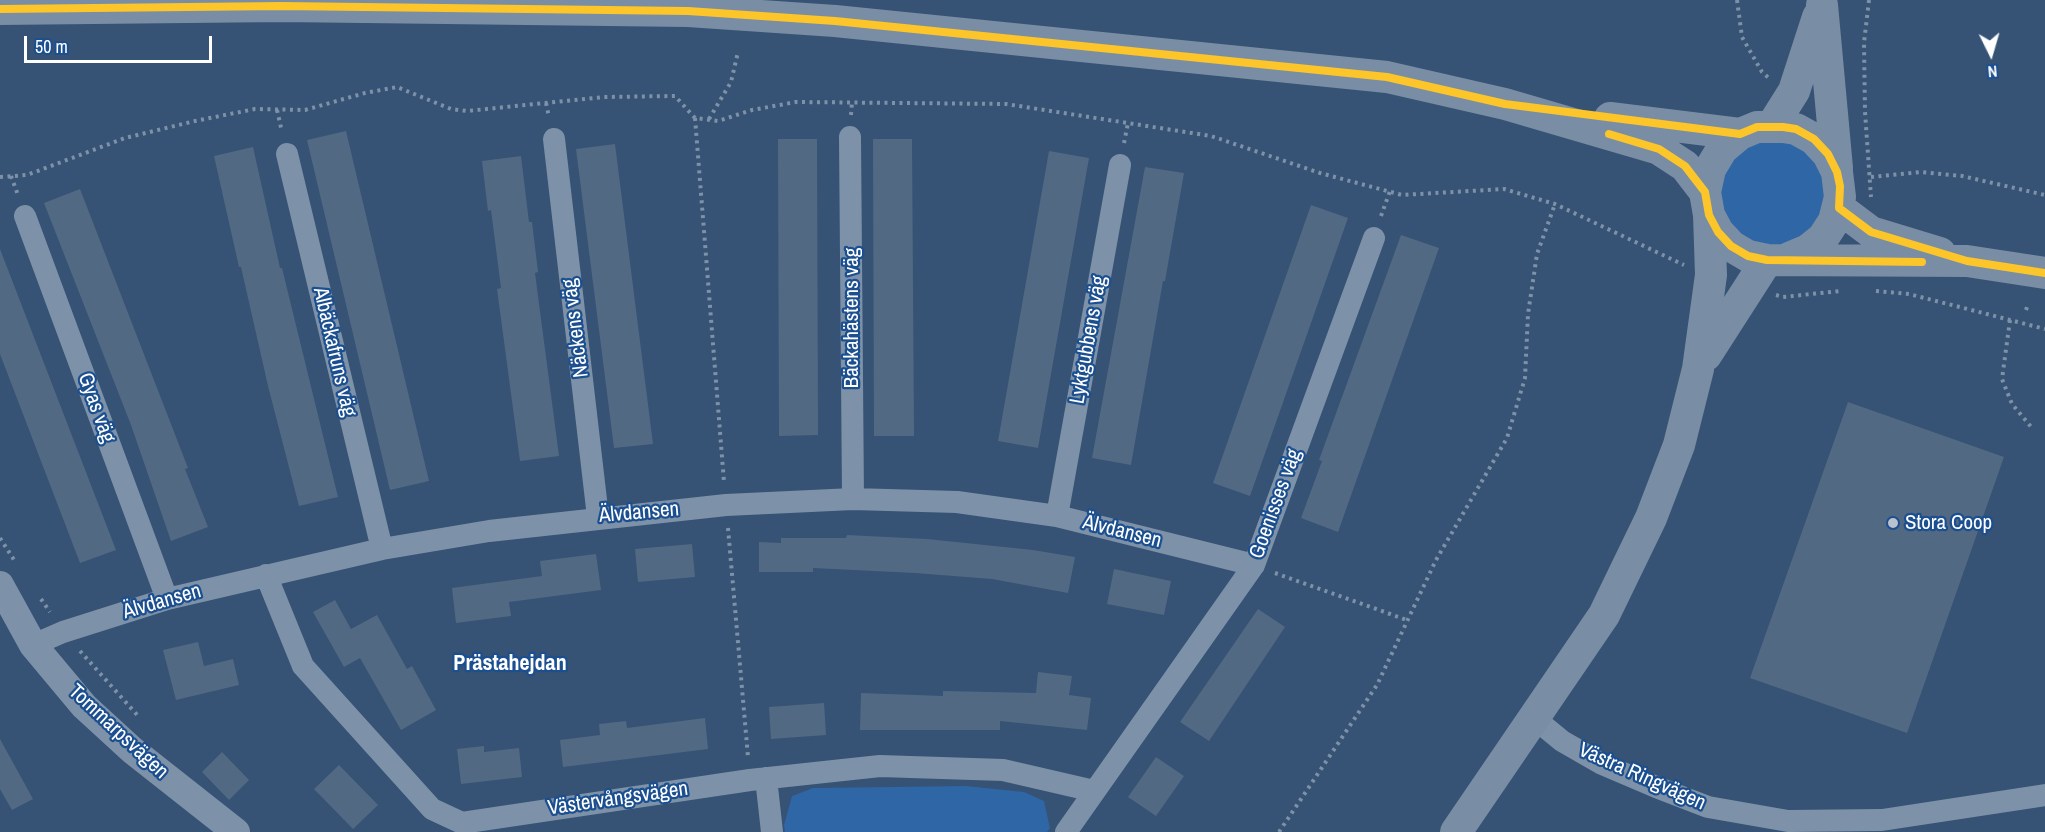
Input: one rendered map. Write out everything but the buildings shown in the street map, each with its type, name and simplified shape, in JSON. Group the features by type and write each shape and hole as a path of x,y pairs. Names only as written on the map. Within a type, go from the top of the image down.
{"main road":[{"path":"1772,126 1794,91 1822,3"},
{"path":"1698,369 1748,288 1778,259 1808,250 1823,238 1839,208 1840,186 1822,3"},
{"path":"0,9 69,4 688,11 835,21 1387,77 1505,104 1659,149 1685,166 1707,204 1718,232 1731,246 1748,256 1778,259 1859,276 1967,261"},
{"path":"1505,104 1740,134"},
{"path":"1456,832 1604,615 1651,518 1679,445 1698,369 1711,275 1707,204 1710,169 1722,149 1740,134 1757,127 1772,126 1796,129 1814,139 1828,154 1837,172"},
{"path":"1839,208 1871,231 1967,261 2045,273"}],"street":[{"name":"Bäckahästens väg","path":"850,137 853,499"},
{"name":"Näckens väg","path":"554,139 598,517"},
{"name":"Albäckafruns väg","path":"287,154 382,549"},
{"name":"Lyktgubbens väg","path":"1057,516 1120,165"},
{"name":"Gyas väg","path":"25,216 167,599"},
{"name":"Goenisses väg","path":"1066,832 1254,565 1374,238"},
{"name":"Älvdansen","path":"33,645 63,632 167,599 382,549 489,531 598,517 726,506 853,499 957,502 1057,516 1254,565"},
{"name":"Västervångsvägen","path":"266,575 303,666 432,808 462,823 758,779 880,766 1003,770 1094,791"},
{"name":"Tommarpsvägen","path":"10,577 33,645 84,706 132,750 236,832"},
{"name":"Västra Ringvägen","path":"1534,718 1562,741 1602,764 1656,788 1708,807 1788,821 1882,820 2045,795"},
{"path":"758,779 772,832"}],"path":[{"path":"1869,0 1864,43 1865,112 1871,177 1871,231"},
{"path":"708,119 731,82 738,52"},
{"path":"0,177 27,175 125,138 195,120 255,109 305,110 365,93 398,87 451,109 467,111 604,97 675,96 695,118 726,506 758,779"},
{"path":"695,118 718,121 752,110 796,102 1006,104 1211,136 1320,173 1402,195 1504,189 1555,204 1711,275"},
{"path":"1871,177 1931,173 1962,176 2045,195"},
{"path":"1279,832 1377,685 1436,560 1507,438 1525,378 1528,314 1538,254 1555,204"},
{"path":"1748,288 1783,297 1859,276 1909,294 2045,329"},
{"path":"2026,310 2028,304"},
{"path":"2010,320 2002,379 2012,404 2032,428"},
{"path":"0,538 10,577"},
{"path":"1254,565 1306,586 1407,620"},
{"path":"39,597 63,632 142,720"}],"shaded area":[{"path":"1762,139 1798,144 1823,167 1829,202 1813,232 1782,248 1746,241 1722,213 1719,194 1721,175 1731,159 1745,146"},
{"path":"966,786 1024,792 1044,801 1050,828 1047,832 785,832 784,825 792,796 813,788"}],"transit line":[{"path":"0,9 282,6 688,11 835,21 1387,77 1505,104 1740,134 1757,127 1783,127 1796,129 1814,139 1828,154 1837,172 1840,186 1839,208 1871,232 1967,261 2045,273"},
{"path":"1609,134 1659,149 1685,166 1705,192 1709,215 1718,232 1731,246 1748,256 1767,260 1922,262"}],"place":[{"name":"Stora Coop","path":"1893,523"}],"district":[{"name":"Prästahejdan","path":"510,664"}]}
